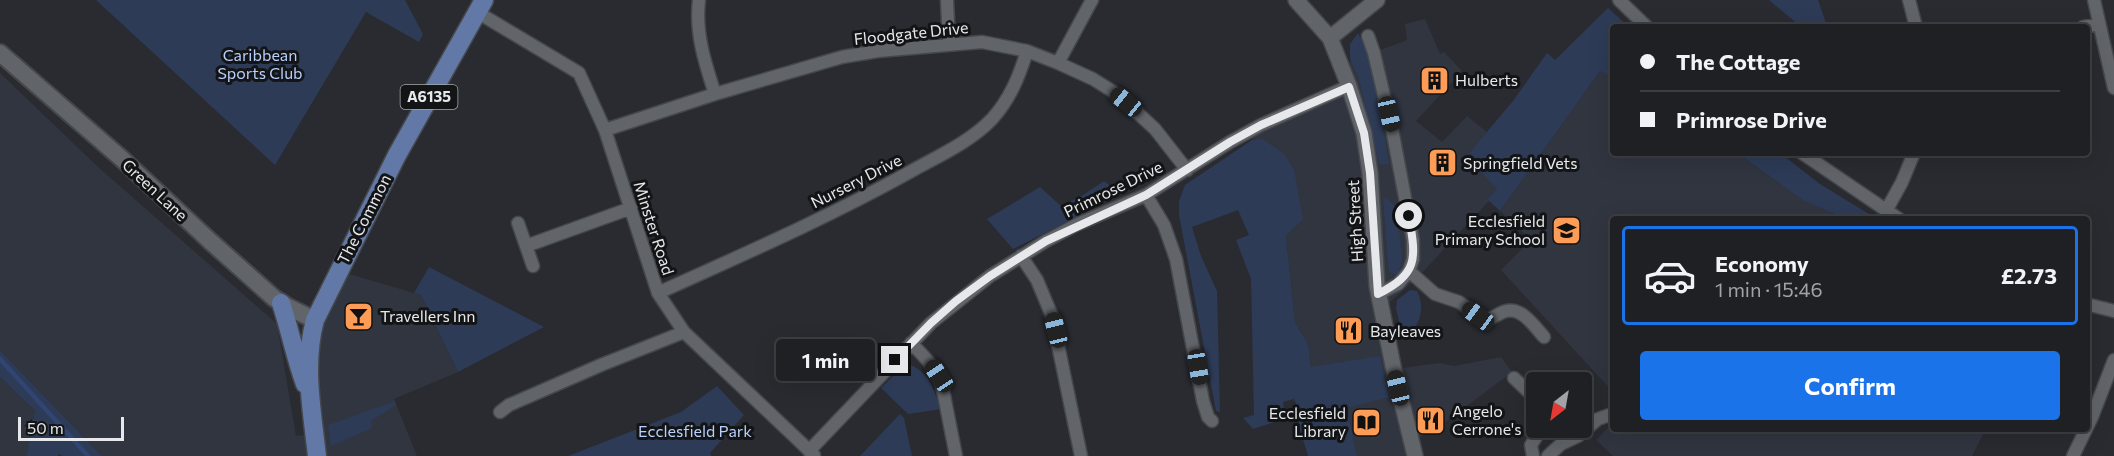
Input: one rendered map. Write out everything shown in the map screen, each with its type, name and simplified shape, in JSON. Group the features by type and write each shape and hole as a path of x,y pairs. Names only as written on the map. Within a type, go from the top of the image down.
{"main road":[{"name":"The Common","path":"317,456 309,394 310,342 315,320 333,279 397,155 480,6"},
{"name":"Green Lane","path":"0,53 121,158 243,271 281,303 315,320"},
{"path":"281,303 295,356 309,394"}],"street":[{"path":"699,0 697,13 701,49 715,94"},
{"path":"947,0 949,44"},
{"path":"1058,63 1092,0"},
{"name":"High Street","path":"1296,0 1330,38 1364,133 1370,173 1378,294 1415,456"},
{"path":"1330,38 1377,0"},
{"path":"1619,0 1644,24"},
{"path":"1909,0 1915,24"},
{"path":"2094,0 2114,88"},
{"name":"Minster Road","path":"480,6 579,73 605,130 658,293 684,332 812,453"},
{"path":"2090,26 2099,24"},
{"path":"1368,36 1374,53 1405,193 1413,240 1413,259 1409,271 1398,284 1378,294"},
{"name":"Floodgate Drive","path":"605,130 715,94 842,57 878,51 982,42 1027,51 1093,79 1130,105 1155,129 1187,170"},
{"name":"Nursery Drive","path":"658,293 872,192 975,134 990,121 1010,95 1027,51"},
{"name":"Primrose Drive","path":"812,453 931,323 956,301 1021,256 1078,224 1146,195 1261,125 1349,87"},
{"path":"1806,156 1894,216"},
{"path":"1886,211 1913,156"},
{"path":"1146,195 1164,225 1176,259 1203,401 1208,417 1212,421"},
{"path":"526,246 631,208"},
{"path":"519,223 533,266"},
{"path":"1021,256 1037,280 1052,316 1081,456"},
{"path":"1409,271 1435,294 1459,302 1484,320 1492,319 1509,310 1517,311 1544,337"},
{"path":"2090,305 2114,311"},
{"path":"500,412 519,400 684,332"},
{"path":"911,343 931,363 939,376 945,395 956,456"},
{"path":"2090,421 2114,360"},
{"path":"1514,378 1526,389"},
{"path":"1548,456 1561,444 1578,436 1598,420 1610,415"},
{"path":"2073,456 2085,432"},
{"path":"1533,456 1531,445 1536,438"}],"shaded area":[{"path":"1425,19 1440,54 1444,52 1462,71 1416,121 1442,142 1467,116 1487,132 1469,153 1497,189 1488,199 1489,201 1419,276 1381,310 1394,369 1440,363 1454,366 1501,357 1512,372 1448,420 1412,442 1415,456 1357,456 1347,407 1311,367 1308,344 1295,322 1286,236 1303,220 1252,140 1261,125 1349,87 1341,65 1407,40 1405,24"},
{"name":"Ecclesfield Primary School","path":"1600,71 1610,77 1610,156 1741,156 1802,199 1839,216 1610,216 1610,389 1501,270 1531,240 1500,211"},
{"path":"0,73 97,166 277,324 296,436 324,433 317,377 320,345 326,315 349,274 421,295 458,372 394,399 417,456 102,456 0,350"},
{"path":"0,377 35,411 26,456 0,456"},
{"path":"1610,426 1610,432 1984,432 1972,456 1613,456 1596,440"}],"green space":[{"name":"Caribbean Sports Club","path":"96,0 405,0 423,34 419,42 366,12 275,165"},
{"path":"1769,0 1818,0 1826,24 1797,24"},
{"path":"1608,8 1626,24 1610,24 1610,77 1600,71 1500,211 1487,199 1497,189 1470,161 1474,157 1469,153 1513,101 1547,53 1555,60"},
{"path":"1358,33 1375,79 1389,164 1379,164 1359,79 1350,59 1350,44"},
{"path":"1263,139 1284,154 1294,170 1303,220 1286,236 1295,322 1308,344 1311,367 1380,356 1389,397 1347,408 1357,456 1308,456 1298,423 1303,419 1294,399 1283,402 1284,410 1272,416 1275,422 1253,429 1243,418 1254,415 1251,279 1236,240 1249,235 1238,210 1192,227 1201,256 1217,291 1220,412 1216,411 1179,215 1179,201 1185,185 1252,140"},
{"path":"1741,156 1784,156 1820,184 1872,216 1839,216 1803,200"},
{"path":"1104,181 1121,194 1013,249 987,219 1040,187 1061,206"},
{"path":"1383,198 1397,208 1402,259 1398,276 1389,272"},
{"path":"429,267 544,327 458,372 421,295 414,293"},
{"path":"1410,290 1417,291 1421,311 1418,323 1404,339 1396,308 1397,300"},
{"path":"0,350 102,456 62,456 59,454 58,456 26,456 35,411 0,377"},
{"path":"910,365 927,377 941,409 908,414 881,388 901,368"},
{"name":"Ecclesfield Park","path":"717,386 744,415 710,453 711,456 568,456 681,412"},
{"path":"395,401 396,405 371,421 372,428 331,446 328,425"},
{"path":"900,414 904,418 912,456 860,456"}],"waterway":[{"path":"0,359 88,456"}],"place":[{"name":"Hulberts","path":"1434,80"},
{"name":"Springfield Vets","path":"1442,163"},
{"name":"Ecclesfield Primary School","path":"1566,230"},
{"name":"Travellers Inn","path":"359,316"},
{"name":"Bayleaves","path":"1349,331"},
{"name":"Angelo Cerrone's","path":"1431,420"},
{"name":"Ecclesfield Library","path":"1367,422"}],"route":[{"path":"895,360 956,301 990,276 1046,241 1078,224 1146,195 1261,125 1349,87 1364,133 1370,173 1378,294 1398,284 1409,271 1413,259 1413,240 1409,216"}]}
